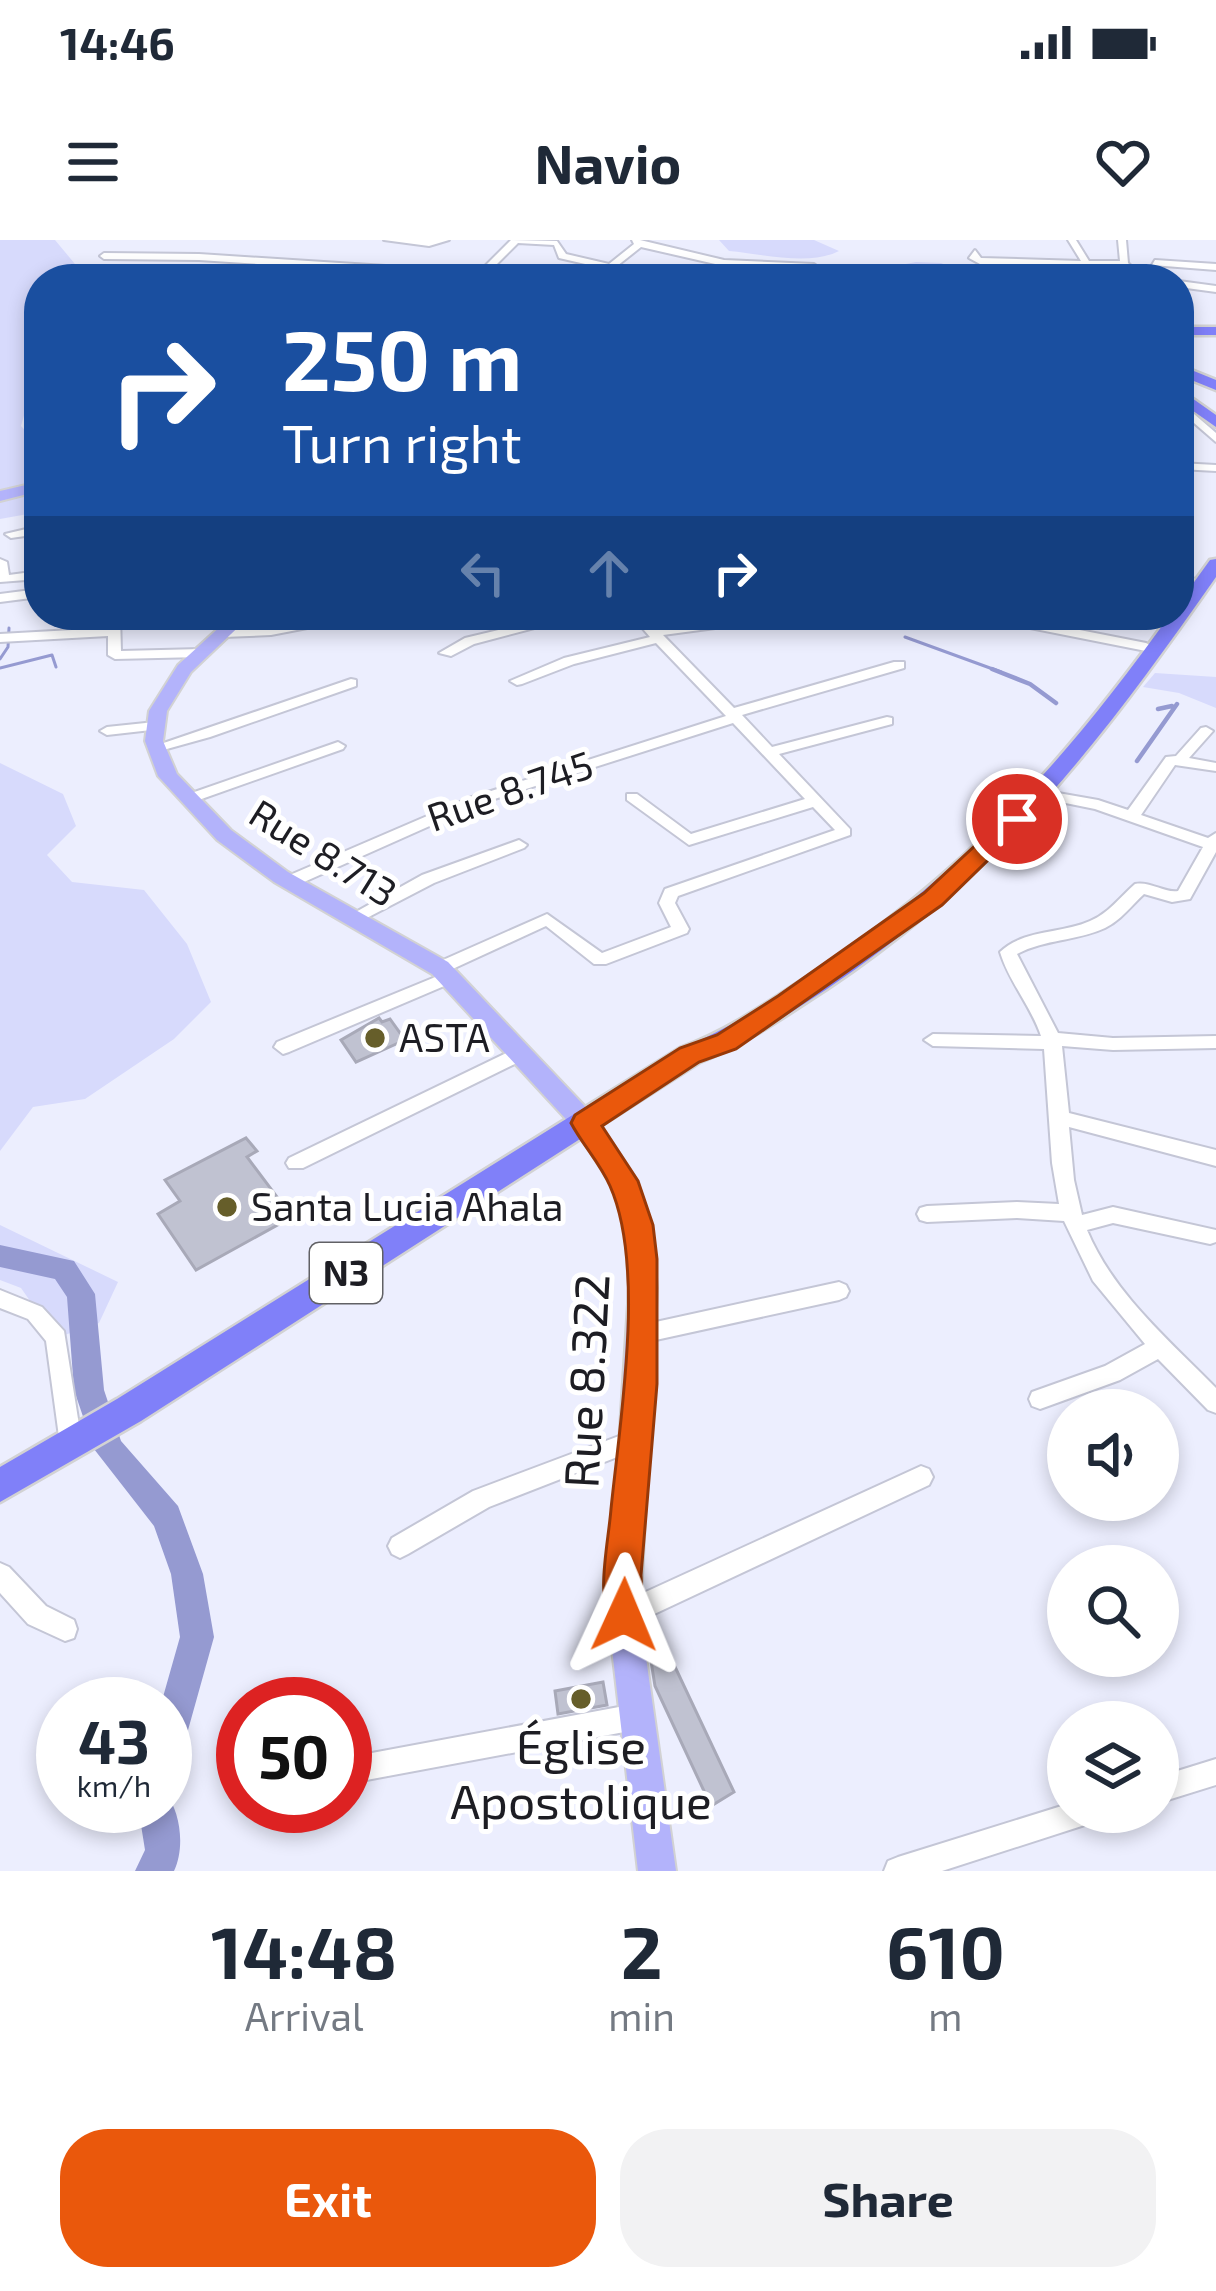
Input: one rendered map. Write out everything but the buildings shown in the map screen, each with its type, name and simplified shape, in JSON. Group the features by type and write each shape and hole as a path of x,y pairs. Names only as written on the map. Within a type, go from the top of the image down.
{"highway":[{"name":"N3","path":"1197,579 1216,538"},
{"name":"N3","path":"690,1055 703,1038 920,890 1026,790 1157,630"},
{"name":"N3","path":"0,1486 690,1055 727,1042 933,899 1041,794 1097,730 1163,630"}],"main road":[{"path":"155,737 167,692 226,630"},
{"name":"Rue 8.713","path":"155,737 168,776 224,835 289,882 445,972 585,1123"},
{"name":"Rue 8.322","path":"585,1123 623,1181 638,1225 642,1334 624,1615 657,1871"}],"street":[{"path":"388,240 429,244 445,240"},
{"path":"492,264 516,240 555,243 562,256 598,264"},
{"path":"1123,240 1124,264"},
{"path":"614,264 637,242 746,264"},
{"path":"975,254 973,258 980,261 1060,264"},
{"path":"104,256 300,264"},
{"path":"1155,263 1170,264"},
{"path":"1194,418 1216,439"},
{"path":"11,534 24,532"},
{"path":"1,562 3,579 24,577"},
{"path":"223,633 276,630"},
{"path":"446,652 516,630"},
{"path":"283,1047 547,919 592,957 608,959 681,929 667,903 670,893 845,832 652,630"},
{"path":"517,681 672,630"},
{"path":"1060,630 1146,647"},
{"path":"0,638 112,632 115,655 201,653"},
{"name":"Rue 8.745","path":"289,882 476,800 592,761 664,745 735,715 899,665"},
{"path":"107,731 155,737 212,734 271,707 351,683"},
{"path":"771,752 887,721"},
{"path":"1181,759 1206,731"},
{"path":"188,799 338,746"},
{"path":"1132,816 1171,760 1216,767"},
{"path":"1041,794 1215,843 1184,895 1172,897 1141,888 1112,917 1076,931 1024,941 1008,952 1052,1041 1064,1179 1073,1219 1102,1279 1162,1346 1206,1375 1216,1403"},
{"path":"632,797 689,840 815,801"},
{"path":"353,918 428,879 519,845"},
{"path":"933,1040 1216,1042"},
{"path":"296,1163 521,1053"},
{"path":"1061,1118 1216,1158"},
{"path":"927,1214 1017,1210 1073,1219 1112,1215 1210,1236"},
{"path":"642,1334 839,1291"},
{"path":"0,1299 35,1313 56,1338 71,1444"},
{"path":"1040,1399 1112,1373 1162,1346"},
{"path":"400,1546 481,1499 635,1440"},
{"path":"624,1615 921,1477"},
{"path":"0,1576 37,1615 65,1629"},
{"path":"372,1767 634,1717"},
{"path":"1179,1783 1216,1772"},
{"path":"898,1871 1047,1824"}],"shaded area":[{"path":"0,240 55,240 75,264 24,264 24,515 0,519"},
{"path":"719,240 814,240 839,251 814,258 786,258 729,251"},
{"path":"1155,673 1216,677 1216,708 1179,693 1143,687"},
{"path":"0,763 63,794 76,826 47,855 72,882 144,890 187,944 211,1002 174,1039 85,1099 33,1107 0,1151"},
{"path":"0,1225 118,1282 99,1323 56,1338 21,1288 0,1280"}],"waterway":[{"path":"0,659 8,647 9,628"},
{"path":"905,637 1001,672"},
{"path":"0,668 52,655 56,667"},
{"path":"992,669 1030,684 1056,703"},
{"path":"1137,761 1177,704"},
{"path":"1158,709 1172,706"},
{"path":"0,1256 64,1269 81,1294 89,1390 109,1449 167,1517 187,1574 197,1637 185,1677"},
{"path":"154,1871 164,1852 161,1833"}],"place":[{"name":"ASTA","path":"375,1038"},
{"name":"Santa Lucia Ahala","path":"227,1207"},
{"name":"Église Apostolique","path":"581,1699"}],"route":[{"path":"624,1615 623,1575 641,1384 642,1259 638,1225 623,1181 585,1123 690,1055 727,1042 787,1003 933,899 1017,819"}]}
